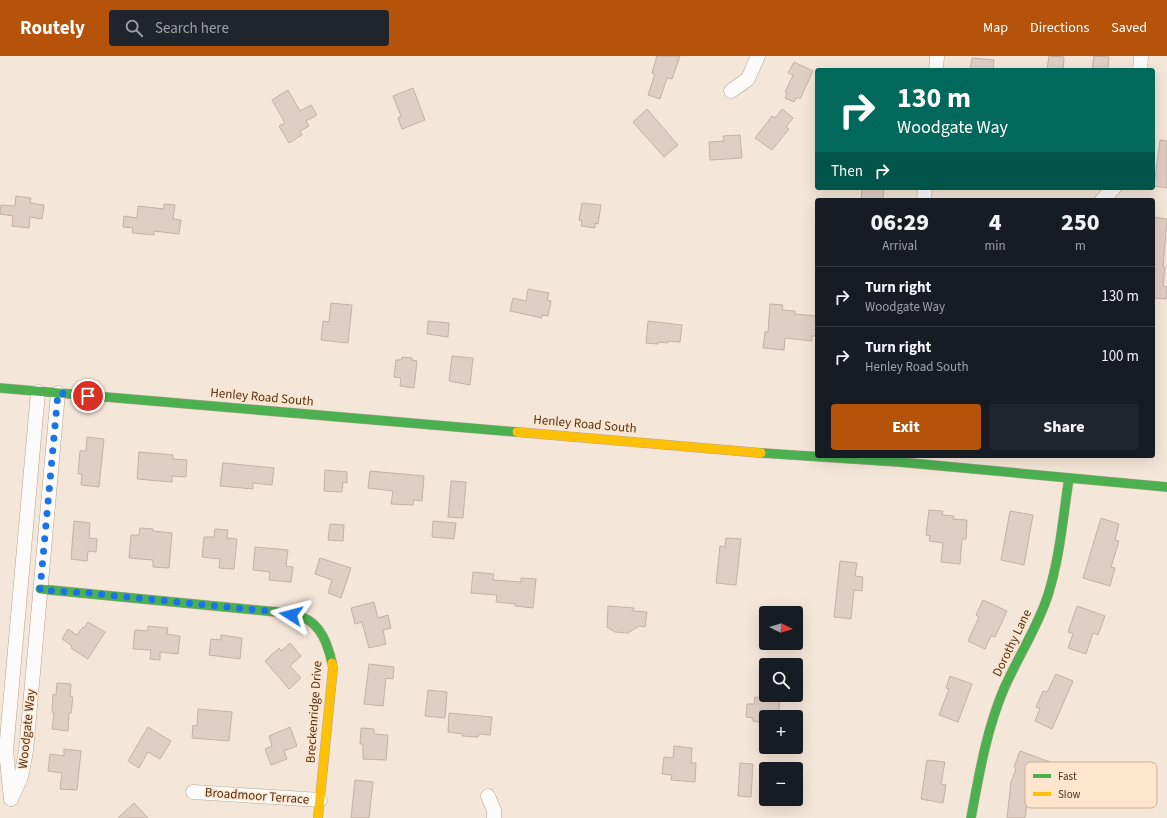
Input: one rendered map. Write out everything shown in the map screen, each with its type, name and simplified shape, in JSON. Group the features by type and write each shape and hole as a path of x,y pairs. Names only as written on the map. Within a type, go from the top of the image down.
{"street":[{"path":"731,91 748,79 758,56"},
{"path":"936,68 937,56"},
{"path":"1140,68 1141,56"},
{"path":"1104,198 1112,190"},
{"name":"Henley Road South","path":"0,388 790,456 815,457"},
{"name":"Woodgate Way","path":"38,392 6,751 11,799 21,777 26,751 58,393"},
{"name":"Henley Road South","path":"863,458 899,459 1069,478 1167,487"},
{"name":"Dorothy Lane","path":"971,818 984,751 997,707 1048,596 1058,555 1069,478"},
{"name":"Breckenridge Drive","path":"40,590 88,593 277,612 306,619 316,627 327,644 333,668 318,818"},
{"name":"Broadmoor Terrace","path":"193,792 320,800"},
{"path":"488,796 494,810 494,818"}],"building":[{"path":"657,56 680,56 672,79 667,78 660,99 648,95 655,74 652,73"},
{"path":"1049,56 1064,57 1063,68 1047,68"},
{"path":"1094,56 1109,57 1108,68 1092,68"},
{"path":"972,58 994,60 993,68 970,68"},
{"path":"794,62 813,71 800,99 797,97 794,102 785,98 787,93 785,92 793,75 788,73"},
{"path":"413,88 425,120 402,129 398,118 401,116 393,96"},
{"path":"288,90 300,111 311,105 317,115 306,121 309,126 300,131 302,135 289,143 279,126 285,123 272,100"},
{"path":"647,109 678,145 664,157 633,122"},
{"path":"782,109 793,118 786,127 789,129 772,150 755,138 772,116 775,118"},
{"path":"740,135 742,158 710,160 709,142 724,141 723,136"},
{"path":"1160,140 1167,141 1167,188 1155,186"},
{"path":"862,190 884,190 883,198 861,198"},
{"path":"16,196 31,198 30,203 44,205 42,219 30,217 29,228 12,226 13,216 0,214 1,205 15,206"},
{"path":"582,203 601,205 598,224 595,223 595,228 581,226 582,221 579,220"},
{"path":"164,204 175,205 173,219 181,220 179,234 154,231 154,235 132,233 133,228 123,227 124,216 137,218 138,206 164,209"},
{"path":"1155,217 1167,219 1163,267 1165,267 1163,286 1167,287 1166,299 1155,298"},
{"path":"528,289 549,293 547,300 551,301 548,316 542,315 542,318 510,311 513,298 526,301"},
{"path":"331,303 352,305 348,343 321,340 323,321 329,322"},
{"path":"770,304 783,305 782,310 795,311 795,314 815,316 815,336 812,336 812,341 785,338 784,350 763,348 765,332 768,332"},
{"path":"428,321 449,323 448,337 427,334"},
{"path":"648,321 682,325 680,342 668,341 668,343 658,342 658,344 646,343"},
{"path":"452,356 473,358 470,385 449,381"},
{"path":"402,357 412,358 412,360 417,361 414,388 400,386 401,378 394,377 396,360 401,360"},
{"path":"87,437 104,439 99,487 81,485 82,474 78,474 80,451 86,451"},
{"path":"139,452 173,455 173,459 187,460 186,477 172,476 172,482 137,479"},
{"path":"223,463 274,468 272,485 253,483 253,489 220,486"},
{"path":"325,470 347,472 347,483 343,482 342,492 324,491"},
{"path":"370,471 424,476 422,501 414,500 413,505 391,504 393,491 368,488"},
{"path":"451,481 466,482 463,518 448,517"},
{"path":"929,510 943,511 942,515 954,516 953,519 967,520 966,539 962,539 960,564 941,562 943,543 929,541 930,536 926,535"},
{"path":"1010,511 1033,515 1024,565 1001,560"},
{"path":"1101,518 1119,524 1115,540 1119,541 1111,567 1115,568 1110,586 1083,578"},
{"path":"74,521 90,523 89,538 97,539 96,552 88,551 87,561 71,559"},
{"path":"433,521 456,523 454,539 432,537"},
{"path":"330,524 344,525 343,541 328,540"},
{"path":"140,528 172,533 169,568 153,567 153,560 129,558 131,535 139,535"},
{"path":"215,529 228,530 227,538 237,539 234,569 219,568 220,559 202,557 204,537 214,537"},
{"path":"726,538 741,539 736,585 716,583 720,546 725,547"},
{"path":"255,547 288,550 286,566 293,567 291,582 269,580 270,572 253,570"},
{"path":"320,558 351,568 341,598 328,593 332,580 315,574"},
{"path":"840,561 857,563 855,576 863,577 862,591 854,590 851,619 834,617"},
{"path":"473,572 494,574 493,580 521,582 521,578 536,579 533,608 515,606 516,604 496,602 497,595 471,593"},
{"path":"983,600 1007,611 995,637 991,636 985,649 968,641 979,617 976,615"},
{"path":"374,602 378,618 388,615 391,628 383,630 386,644 369,648 362,622 355,624 351,608"},
{"path":"608,606 634,608 633,611 647,612 645,627 639,626 628,633 615,632 607,627"},
{"path":"1077,606 1105,616 1098,635 1093,633 1086,654 1068,648 1073,634 1068,632"},
{"path":"88,622 105,632 88,659 71,648 72,646 62,639 68,629 77,635"},
{"path":"148,626 168,628 167,634 180,636 178,654 160,652 160,660 150,659 151,650 133,649 135,630 148,631"},
{"path":"221,635 242,638 240,659 209,655 211,639 221,640"},
{"path":"290,643 301,656 290,666 301,678 289,689 265,661 279,648 281,651"},
{"path":"369,664 394,667 393,679 386,678 383,706 364,704"},
{"path":"1056,674 1073,681 1052,729 1035,721 1040,709 1036,707 1043,691 1047,692"},
{"path":"950,676 972,684 958,722 939,715 949,689 946,688"},
{"path":"57,683 71,684 70,696 73,697 71,713 69,713 68,731 52,729 54,713 52,712 53,694 56,695"},
{"path":"428,690 447,692 445,718 425,716"},
{"path":"755,697 759,697 759,702 780,702 779,710 759,710 759,722 753,721 753,718 746,717 747,704 754,704"},
{"path":"198,709 232,712 229,741 192,738 193,725 197,726"},
{"path":"449,713 492,717 490,735 479,734 478,737 462,736 463,734 448,732"},
{"path":"148,727 171,741 160,759 148,752 139,768 128,761"},
{"path":"290,727 297,746 284,751 287,759 271,765 265,749 272,746 269,736"},
{"path":"361,728 374,729 374,734 388,735 386,760 363,759 363,744 360,744"},
{"path":"674,746 692,748 691,763 696,763 695,782 671,780 672,775 662,774 664,757 673,758"},
{"path":"64,749 81,751 77,790 60,789 62,773 48,771 50,754 64,756"},
{"path":"1020,751 1050,762 1025,762 1025,808 1026,808 1025,818 1007,818 1011,782 1016,769 1014,767"},
{"path":"927,760 945,762 941,784 946,785 943,803 921,799"},
{"path":"740,763 753,764 751,797 738,796"},
{"path":"355,780 373,782 369,818 351,818"},
{"path":"134,803 148,818 118,818"}],"traffic: fast":[{"path":"0,388 517,432"},
{"path":"761,453 815,457"},
{"path":"838,458 899,462 1167,487"},
{"path":"971,818 984,754 997,706 1038,620 1048,595 1058,552 1069,478"},
{"path":"40,589 277,612 302,617 309,620 323,636 332,663"}],"traffic: slow":[{"path":"517,432 761,453"},
{"path":"318,818 333,668 332,663"}],"route":[{"path":"88,396 58,393 40,590 88,593 277,612 291,615"}]}
